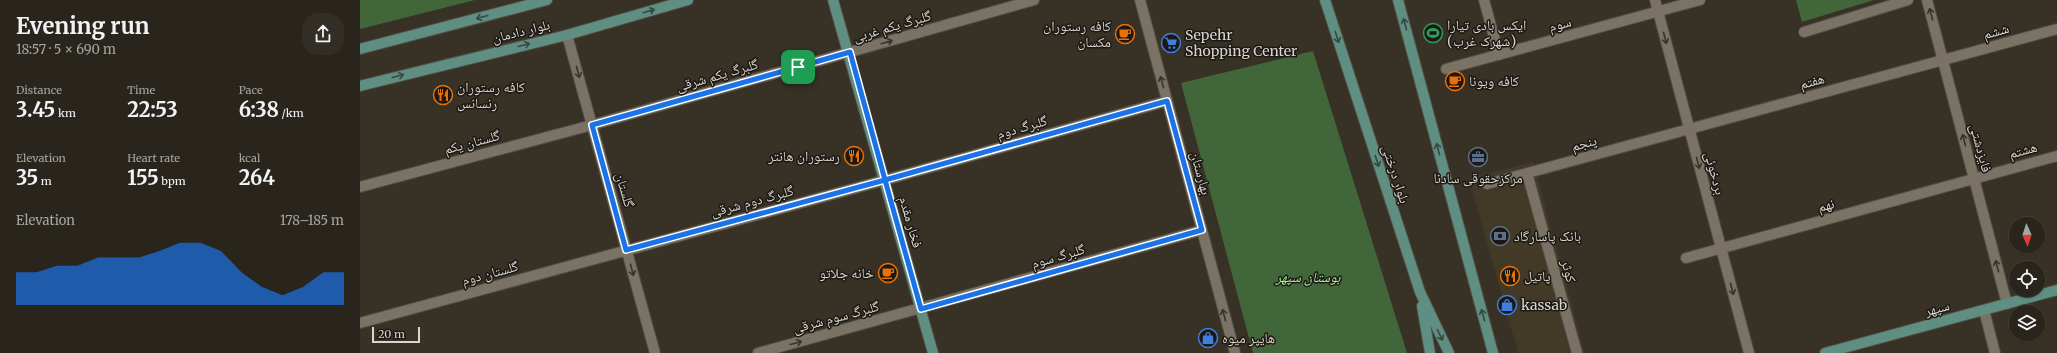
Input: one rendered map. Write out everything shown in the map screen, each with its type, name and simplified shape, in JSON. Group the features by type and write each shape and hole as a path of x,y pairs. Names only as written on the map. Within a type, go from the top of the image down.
{"main road":[{"name":"بلوار دادمان","path":"360,49 547,0"},
{"name":"بلوار دادمان","path":"360,86 567,35 688,0"},
{"name":"فخار مقدم","path":"834,0 850,52 933,353"},
{"name":"بلوار درختی","path":"1325,0 1420,292 1449,353"},
{"path":"1398,0 1493,353"},
{"name":"سپهر","path":"1825,353 2057,290"},
{"path":"1420,292 1430,353"},
{"path":"1489,338 1490,353"}],"street":[{"name":"گلبرگ یکم غربی","path":"850,52 1034,0"},
{"name":"بهارستان","path":"1140,0 1234,353"},
{"path":"1484,0 1499,55"},
{"name":"بردخوئی","path":"1654,0 1749,353"},
{"name":"سوم","path":"1446,69 1700,0"},
{"path":"1804,32 1908,0"},
{"name":"فایزدشتی","path":"1927,0 2007,304"},
{"name":"ششم","path":"1943,60 2057,29"},
{"name":"گلستان","path":"567,35 655,353"},
{"name":"گلبرگ یکم شرقی","path":"592,125 850,52"},
{"name":"هفتم","path":"1689,129 1943,60"},
{"name":"گلبرگ دوم","path":"885,180 1167,101"},
{"name":"گلستان یکم","path":"360,187 592,125"},
{"name":"پنجم","path":"1487,184 1689,129"},
{"name":"هشتم","path":"1974,178 2057,156"},
{"name":"کوثر","path":"1528,173 1577,353"},
{"name":"نهم","path":"1686,258 1974,178"},
{"name":"گلبرگ دوم شرقی","path":"626,250 885,180"},
{"name":"گلبرگ سوم","path":"921,309 1202,230"},
{"name":"گلستان دوم","path":"360,322 626,250"},
{"name":"گلبرگ سوم شرقی","path":"758,353 921,309"},
{"path":"1984,310 1995,353"}],"shaded area":[{"path":"1533,162 1585,353 1518,353 1469,178"}],"green space":[{"path":"360,0 475,0 360,29"},
{"path":"1796,0 1874,0 1802,22"},
{"name":"بوستان سپهر","path":"1313,51 1407,353 1253,353 1181,83"}],"place":[{"name":"ایکس بادی تیارا (شهرک غرب)","path":"1433,33"},
{"name":"کافه رستوران مکسان","path":"1125,34"},
{"name":"Sepehr Shopping Center","path":"1171,43"},
{"name":"کافه ویونا","path":"1455,81"},
{"name":"كافه رستوران رنسانس","path":"443,95"},
{"name":"رستوران هانتر","path":"854,156"},
{"name":"مرکزحقوقی سادنا","path":"1478,157"},
{"name":"بانک پاسارگاد","path":"1500,236"},
{"name":"خانه جلاتو","path":"888,273"},
{"name":"پاتیل","path":"1510,276"},
{"name":"kassab","path":"1507,305"},
{"name":"هايپر ميوه","path":"1208,338"}],"route":[{"path":"798,67 592,125 626,250 885,180 921,309 1202,230 1167,101 885,180 850,52 798,67"}]}
